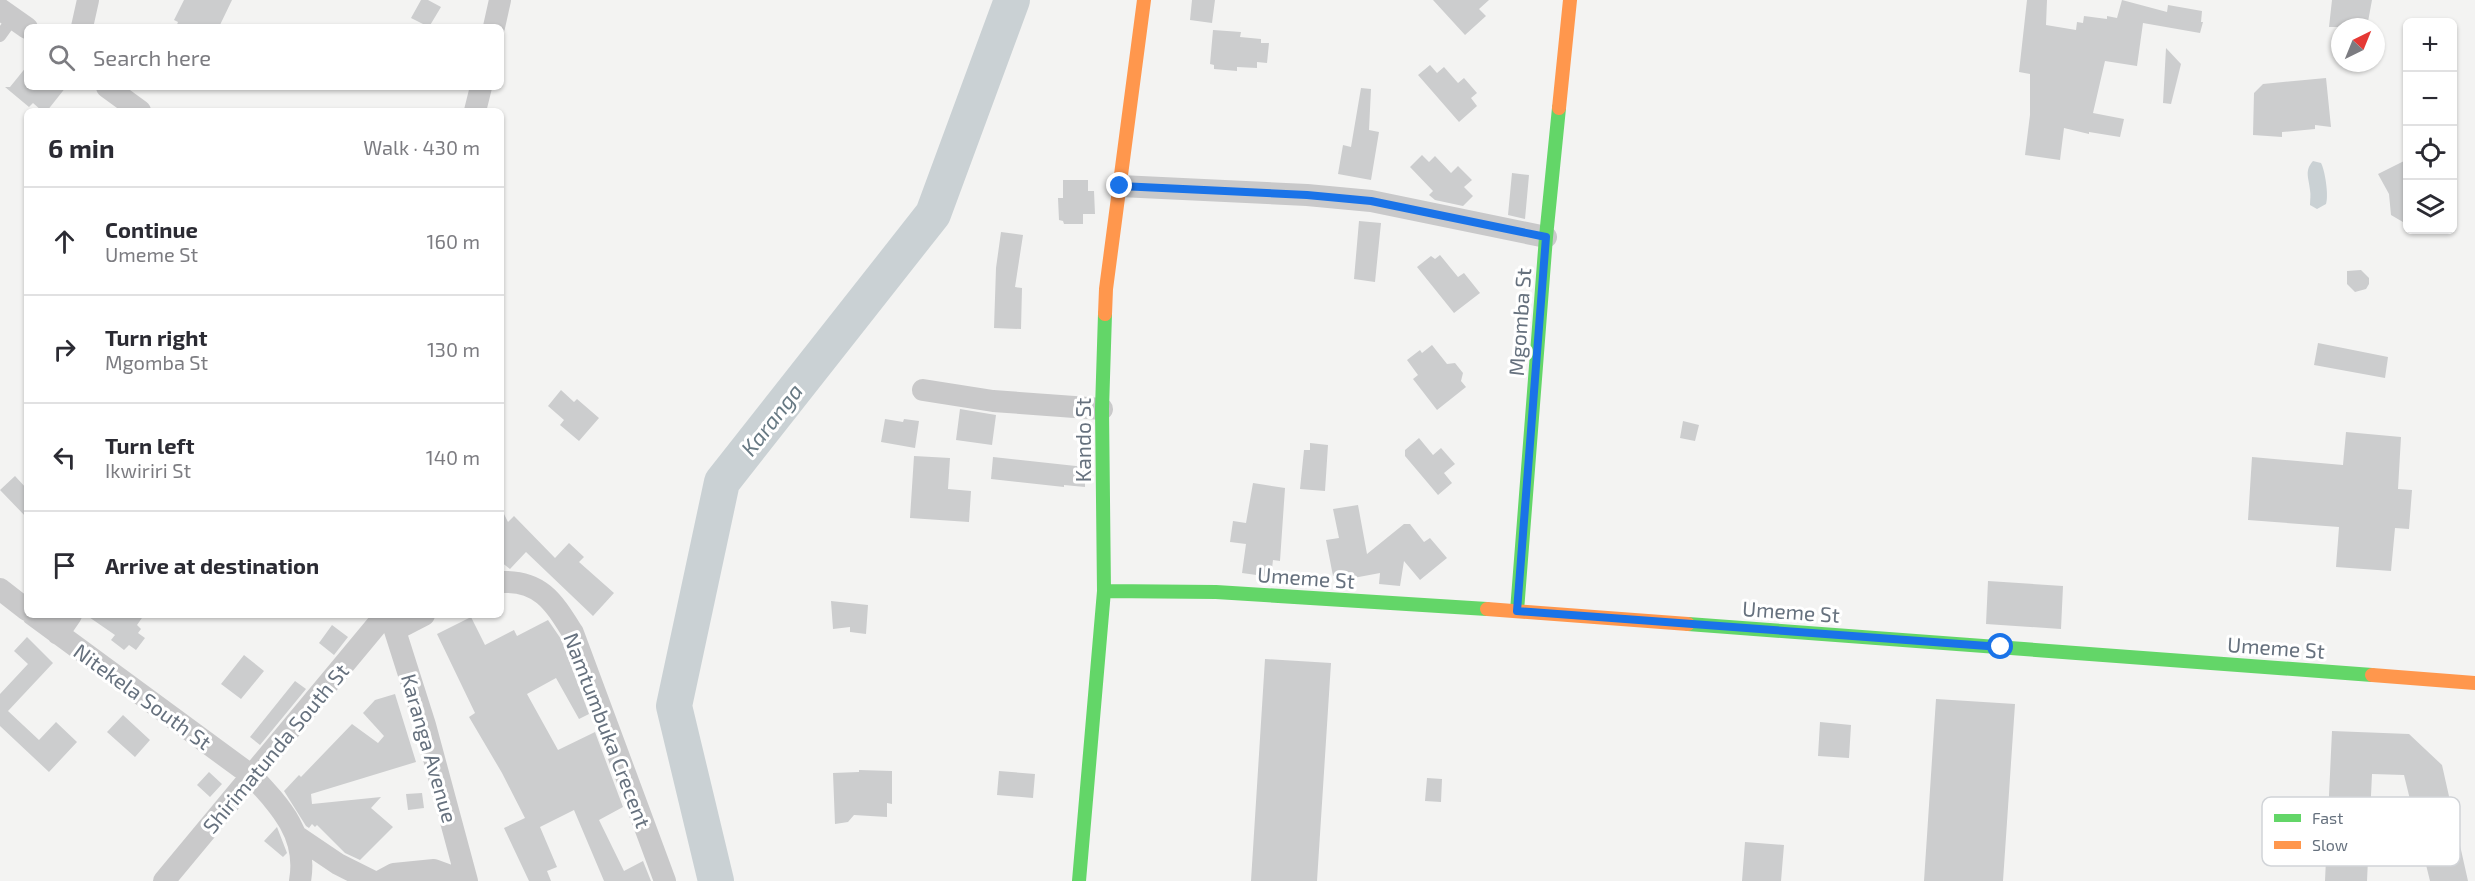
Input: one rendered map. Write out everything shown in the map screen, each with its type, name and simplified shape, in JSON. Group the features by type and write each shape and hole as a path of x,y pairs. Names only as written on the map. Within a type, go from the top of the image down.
{"street":[{"path":"83,24 88,0"},
{"path":"495,24 500,0"},
{"name":"Kando St","path":"1079,881 1104,591 1102,409 1106,289 1144,0"},
{"name":"Mgomba St","path":"1517,611 1546,237 1570,0"},
{"path":"111,90 136,108"},
{"path":"476,108 480,90"},
{"path":"1120,186 1307,195 1371,201 1546,237"},
{"path":"923,390 993,401 1102,409"},
{"name":"Namtumbuka Crecent","path":"504,582 516,581 534,588 551,599 573,633 665,881"},
{"path":"0,589 24,608"},
{"name":"Umeme St","path":"1104,591 1216,592 1517,611 2475,683"},
{"name":"Nitekela South St","path":"37,618 252,776 278,804 298,837"},
{"path":"58,634 69,618"},
{"name":"Shirimatunda South St","path":"164,881 252,776 390,620"},
{"name":"Karanga Avenue","path":"390,620 425,725 465,881"},
{"path":"298,837 302,857 300,881"},
{"path":"298,837 338,864 372,881"},
{"path":"381,881 393,874 434,870 465,881"}],"shaded area":[{"path":"2313,161 2321,163 2327,189 2326,204 2317,209 2310,205 2308,171"}],"building":[{"path":"184,0 232,0 220,24 177,24 178,22 174,20"},
{"path":"421,0 428,0 441,7 431,24 423,24 411,18"},
{"path":"1192,0 1215,0 1212,23 1190,20"},
{"path":"1433,0 1489,0 1479,9 1486,16 1465,35"},
{"path":"2027,0 2047,0 2046,25 2076,30 2077,22 2083,23 2084,16 2117,18 2122,0 2167,12 2168,5 2202,11 2201,22 2203,22 2200,33 2143,23 2137,66 2105,61 2093,113 2124,119 2120,137 2089,132 2089,134 2064,128 2060,160 2025,155 2030,115 2030,74 2019,72"},
{"path":"2332,0 2372,0 2369,18 2331,18 2331,27 2329,27"},
{"path":"1213,30 1241,32 1240,37 1261,39 1261,43 1269,43 1267,63 1257,62 1257,68 1237,67 1237,71 1214,69 1214,65 1210,64"},
{"path":"2166,48 2181,64 2171,104 2163,103"},
{"path":"1430,65 1437,73 1444,67 1458,83 1464,78 1477,93 1471,98 1477,106 1459,122 1418,75"},
{"path":"24,70 24,90 64,90 49,108 39,108 33,103 29,107 5,87 10,87"},
{"path":"2326,78 2331,127 2315,125 2315,129 2282,132 2282,137 2253,135 2254,93 2263,84"},
{"path":"1361,88 1371,89 1369,130 1379,132 1371,180 1338,174 1343,145 1351,147"},
{"path":"1422,155 1429,162 1435,156 1451,173 1458,166 1472,180 1464,187 1473,196 1463,206 1435,200 1429,195 1433,191 1410,167"},
{"path":"2403,162 2403,222 2391,215 2389,194 2378,174"},
{"path":"1512,173 1529,175 1525,219 1508,215"},
{"path":"1063,180 1088,180 1088,191 1094,191 1095,214 1083,214 1083,224 1064,224 1059,220 1058,198 1063,198"},
{"path":"1359,221 1381,223 1375,282 1354,279"},
{"path":"1001,232 1023,235 1015,287 1022,288 1021,329 994,328 996,268"},
{"path":"1440,255 1458,277 1464,273 1480,293 1454,313 1417,267 1431,256 1435,259"},
{"path":"2361,270 2369,278 2369,284 2366,289 2355,292 2347,284 2347,271"},
{"path":"2318,343 2388,357 2385,378 2314,365"},
{"path":"1432,345 1447,364 1455,363 1463,373 1461,381 1466,387 1437,410 1413,379 1418,375 1407,360 1420,350 1422,353"},
{"path":"561,390 574,402 577,399 599,418 579,441 560,425 564,420 548,406"},
{"path":"960,409 996,415 992,445 956,440"},
{"path":"885,419 903,422 904,419 919,421 915,448 881,442"},
{"path":"1683,421 1699,425 1695,441 1680,438"},
{"path":"2346,432 2401,437 2398,489 2412,490 2409,529 2395,528 2391,571 2336,567 2339,527 2248,520 2252,457 2343,465"},
{"path":"1419,438 1433,455 1441,448 1455,464 1444,473 1452,483 1438,495 1405,456 1405,450"},
{"path":"1310,443 1328,445 1325,491 1300,489 1304,450 1310,450"},
{"path":"914,456 950,458 948,489 971,491 969,522 910,518"},
{"path":"993,457 1085,467 1085,487 991,479"},
{"path":"15,476 24,486 24,515 0,490"},
{"path":"1253,483 1285,488 1280,561 1273,560 1271,577 1242,573 1246,544 1230,542 1233,521 1246,523"},
{"path":"1358,505 1367,554 1404,524 1410,524 1424,542 1430,538 1447,558 1420,580 1404,561 1400,586 1379,584 1380,573 1348,579 1348,576 1333,576 1326,540 1339,538 1333,509"},
{"path":"504,514 508,522 514,516 555,558 569,543 584,557 579,562 614,593 593,616 526,552 510,569 504,564"},
{"path":"1988,581 2063,586 2061,629 1986,624"},
{"path":"831,601 868,605 866,634 850,632 850,627 833,629"},
{"path":"90,618 142,618 137,625 141,629 138,633 145,638 136,650 129,645 124,650 111,640 115,635"},
{"path":"472,618 485,645 514,630 517,636 548,620 561,639 589,714 579,719 556,678 527,694 558,750 595,732 623,807 599,820 624,871 643,861 651,881 604,881 574,810 540,827 557,867 547,871 551,881 529,881 504,828 525,818 469,717 475,713 437,634"},
{"path":"332,625 348,637 334,655 319,643"},
{"path":"27,637 53,663 8,711 39,740 56,722 77,742 49,772 0,726 0,694 28,664 14,651"},
{"path":"244,655 264,671 241,699 221,684"},
{"path":"1265,659 1331,663 1317,881 1251,881"},
{"path":"295,681 306,689 260,745 250,737"},
{"path":"395,694 416,762 311,794 312,804 381,797 371,808 393,827 360,860 345,853 317,825 315,827 312,824 309,828 306,826 284,791 299,775 301,777 352,724 378,743 384,736 363,713 375,700"},
{"path":"1936,699 2015,704 2003,881 1924,881"},
{"path":"123,715 150,740 135,757 107,732"},
{"path":"1820,722 1851,725 1849,758 1818,756"},
{"path":"2332,731 2409,734 2442,765 2449,797 2409,797 2404,775 2372,774 2371,797 2329,797"},
{"path":"859,770 892,771 892,804 887,803 887,817 854,815 848,822 835,824 833,773 859,772"},
{"path":"999,771 1035,774 1033,798 997,795"},
{"path":"209,772 222,784 210,797 197,785"},
{"path":"1427,778 1442,779 1441,802 1425,801"},
{"path":"422,793 424,808 408,810 406,794"},
{"path":"277,827 287,853 283,857 264,841"},
{"path":"1745,842 1784,845 1781,881 1742,881"},
{"path":"2460,845 2468,881 2430,881 2426,866 2460,866"},
{"path":"2326,866 2368,866 2367,881 2325,881"}],"waterway":[{"name":"Karanga","path":"716,881 674,706 722,482 933,214 1012,0"}],"traffic: fast":[{"path":"1517,611 1546,237 1559,108"},
{"path":"1079,881 1104,591 1102,409 1105,314"},
{"path":"1104,591 1216,592 1487,609"},
{"path":"1688,624 2372,675"}],"traffic: slow":[{"path":"1105,314 1106,289 1144,0"},
{"path":"1559,108 1570,0"},
{"path":"1487,609 1688,624"},
{"path":"2372,675 2475,683"}],"route":[{"path":"1120,186 1307,195 1371,201 1546,237 1517,611 2001,647"}]}
